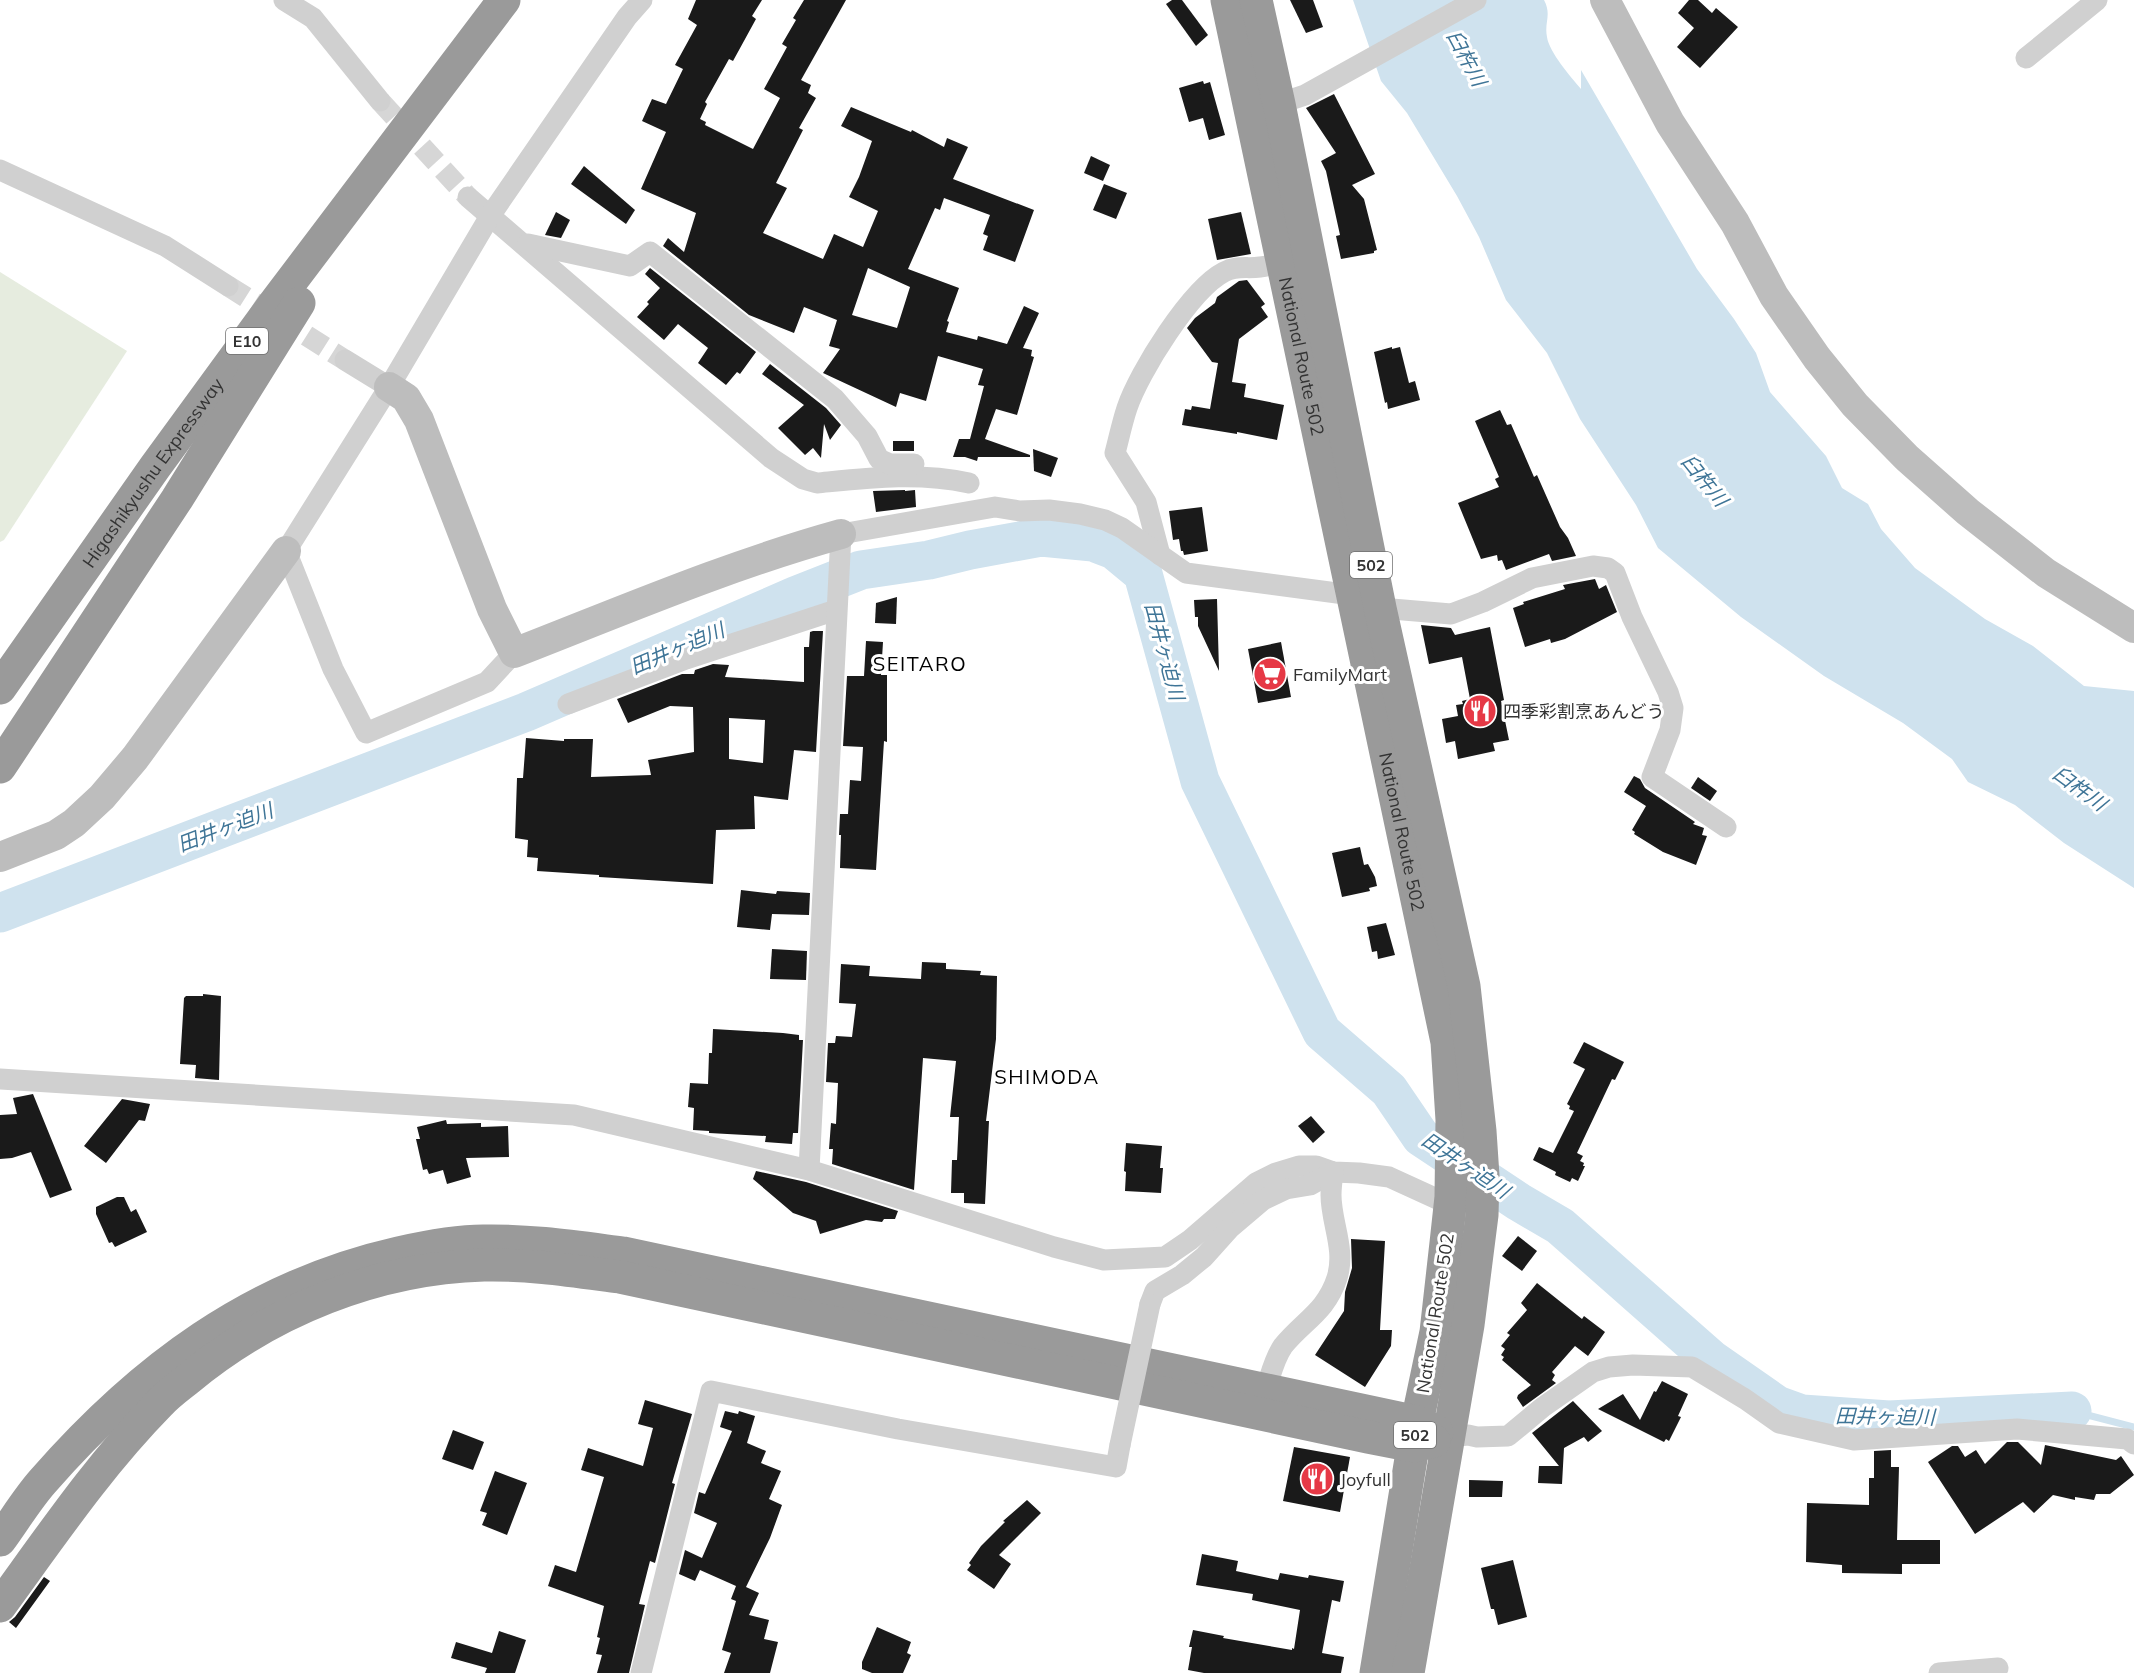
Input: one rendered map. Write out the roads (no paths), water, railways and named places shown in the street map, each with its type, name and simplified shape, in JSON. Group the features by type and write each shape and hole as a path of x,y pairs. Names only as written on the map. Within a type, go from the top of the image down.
{"highway":[{"name":"Higashikyushu Expressway","path":"0,688 169,447 504,0"},
{"name":"National Route 502","path":"1227,0 1265,108 1366,601 1447,1042 1466,1125 1483,1176 1481,1218 1468,1325 1408,1673"},
{"name":"National Route 502","path":"1256,0 1282,262 1366,601"},
{"path":"0,767 177,498 298,305 454,66"},
{"name":"National Route 502","path":"1376,1673 1416,1434 1436,1332 1450,1201 1466,1125"},
{"path":"0,1540 41,1483 89,1431 135,1388 186,1348 243,1310 304,1281 365,1260 424,1247 481,1241 531,1242 623,1253 1266,1389 1416,1434"},
{"path":"0,1606 72,1505 116,1450 162,1401 209,1362 259,1329 312,1303 368,1284 428,1271 483,1265 544,1266 620,1277 1416,1434 1448,1437"}],"street":[{"path":"284,0 313,18 380,101"},
{"path":"0,857 56,835 74,823 102,797 135,758 286,551 389,387 490,216 627,17 642,0"},
{"path":"1265,108 1305,95 1476,0"},
{"path":"1605,0 1670,123 1735,223 1774,296 1817,358 1855,405 1907,458 1985,525 2046,573 2134,628"},
{"path":"2026,58 2097,0"},
{"path":"0,170 165,246 228,286"},
{"path":"468,197 771,458 803,479 817,483 913,476 940,477 969,483"},
{"path":"524,244 630,266 650,252 835,399 867,436 879,459 890,464 928,464 952,470 995,507"},
{"path":"1160,555 1146,502 1115,453 1127,408 1144,370 1179,317 1209,282 1238,266 1259,268 1282,262"},
{"path":"345,360 406,398 419,420 492,609 514,653"},
{"path":"286,551 333,669 366,733 486,682 514,653 684,586 797,546 841,541 995,507 1020,511 1049,510 1105,520 1122,528 1186,573 1451,614 1483,602 1532,578 1593,566 1608,568 1615,573 1673,708 1670,729 1652,777 1726,827"},
{"path":"809,1170 841,541"},
{"path":"568,704 836,604"},
{"path":"0,1079 574,1115 809,1170 1054,1247 1104,1260 1165,1257 1190,1240 1256,1183 1276,1173 1299,1166 1316,1166 1333,1172 1389,1177 1450,1201 1481,1218"},
{"path":"641,1673 711,1390 898,1429 1116,1467 1150,1304 1155,1291 1182,1275 1204,1257 1230,1228 1263,1200 1286,1189 1311,1185 1333,1172"},
{"path":"1266,1389 1275,1360 1283,1346 1319,1310 1337,1278 1341,1252 1331,1196 1333,1172"},
{"path":"1448,1437 1508,1436 1593,1372 1633,1365 1692,1367 1779,1423 1854,1440 2017,1429 2127,1439 2134,1444"},
{"path":"1939,1673 1998,1668"}],"water":[{"name":"臼杵川","path":"1353,0 1544,0 1548,14 1547,37 1556,57 1581,89 1581,70 1697,269 1756,353 1770,392 1826,456 1842,488 1868,504 1881,529 1915,568 1985,619 2033,646 2084,686 2134,691 2134,888 2064,843 2015,805 1968,782 1952,759 1903,723 1824,676 1741,617 1658,548 1636,505 1580,419 1547,353 1506,300 1479,237 1457,196 1407,113 1381,81"}],"waterway":[{"name":"田井ヶ迫川","path":"0,913 526,712 795,596 861,570 929,560 1041,537 1093,542 1114,550 1143,574 1200,781 1322,1032 1389,1090 1421,1137 1519,1202 1560,1226 1711,1359 1777,1405 1802,1414 1889,1420 2072,1411"},
{"path":"2072,1411 2134,1427"}],"tunnel":[{"path":"380,101 468,197"},
{"path":"228,286 345,360"}],"place":[{"name":"FamilyMart","path":"1270,674"},
{"name":"四季彩割烹あんどう","path":"1480,711"},
{"name":"Joyfull","path":"1317,1479"}],"district":[{"name":"SEITARO","path":"920,663"},
{"name":"SHIMODA","path":"1047,1076"}]}
